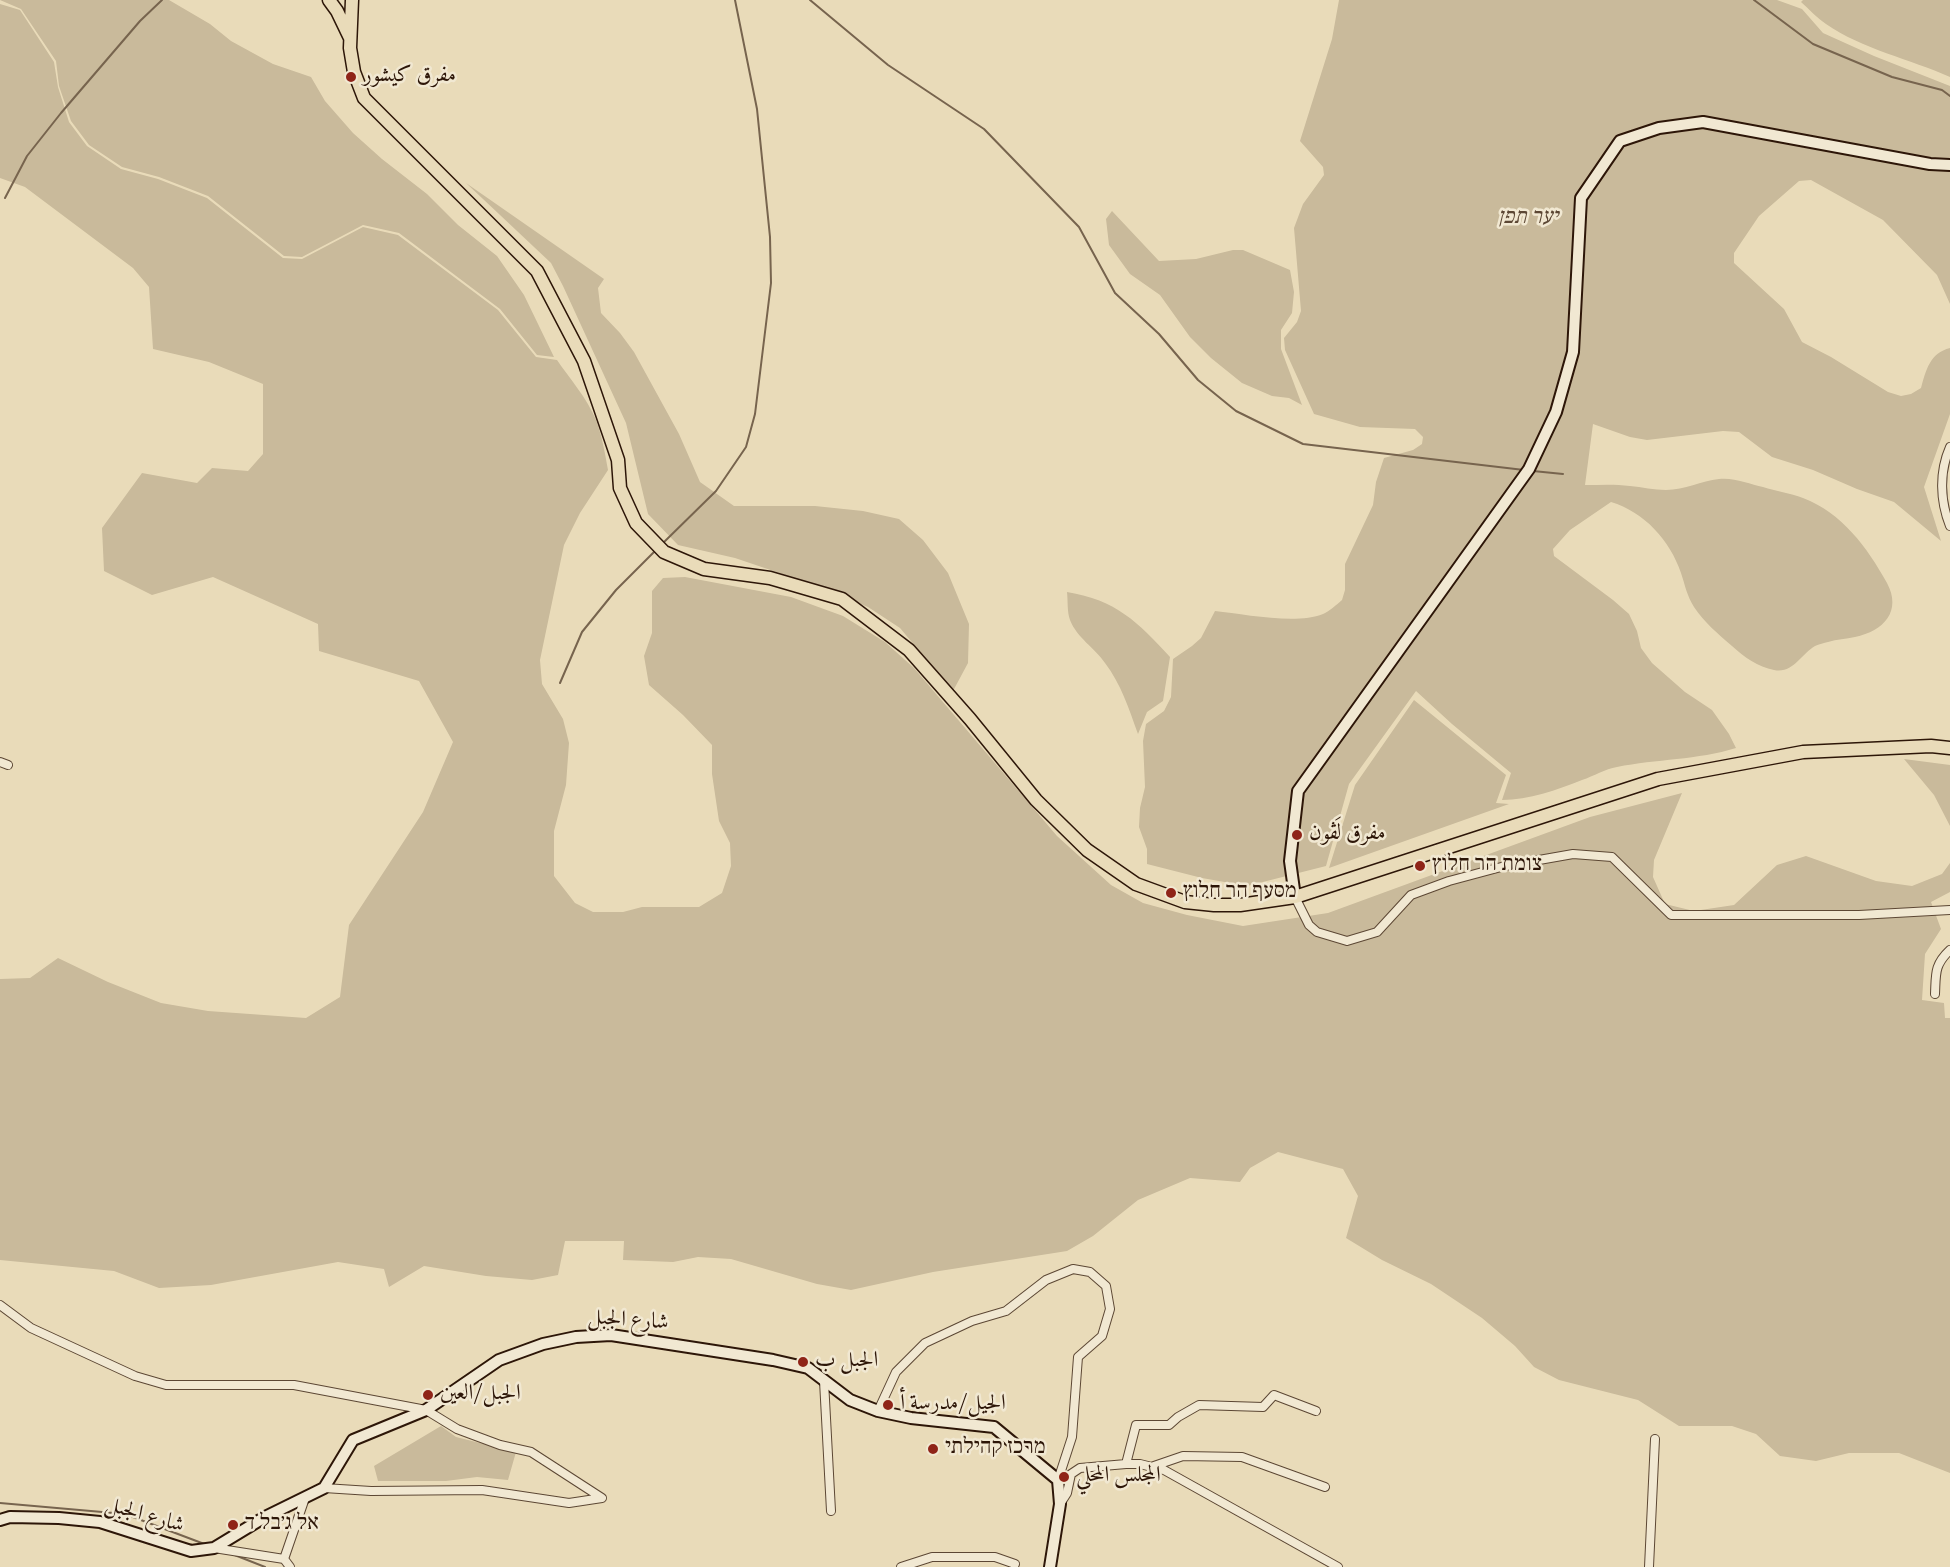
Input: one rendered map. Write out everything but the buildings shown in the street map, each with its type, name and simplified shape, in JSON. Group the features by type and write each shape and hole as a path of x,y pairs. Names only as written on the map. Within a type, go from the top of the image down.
{"main road":[{"path":"329,0 351,39"},
{"path":"352,0 350,48 354,72 364,98 537,271 584,361 618,460 620,488 636,523 664,552 704,569 770,578 842,599 909,650 970,718 1036,800 1087,850 1136,884 1185,902 1214,905 1240,905 1295,897 1658,779 1803,752 1931,746 1950,748"}],"street":[{"path":"1950,165 1929,164 1703,122 1659,128 1620,141 1581,198 1574,352 1556,412 1529,469 1298,791 1290,861 1295,897 1310,925 1317,932 1347,941 1377,932 1411,896 1430,888 1505,866 1573,854 1612,857 1671,915 1858,915 1950,910"},
{"path":"1950,447 1946,456 1942,483 1944,510 1950,526"},
{"path":"1935,994 1936,968 1950,950"},
{"path":"878,1410 896,1372 925,1343 972,1321 1006,1311 1046,1280 1073,1269 1090,1272 1106,1286 1110,1310 1102,1336 1078,1357 1072,1437 1058,1480 1060,1504 1050,1567"},
{"path":"0,1305 31,1328 135,1376 166,1385 294,1385 426,1410 457,1429 531,1452 602,1498 569,1503 482,1490 371,1491 324,1488 265,1516 214,1548"},
{"name":"شارع الجبل","path":"324,1488 352,1440 426,1410 499,1360 543,1344 576,1337 611,1335 773,1360 808,1368 850,1400 878,1410 911,1418 994,1427 1058,1480"},
{"path":"824,1381 831,1511"},
{"path":"1126,1464 1136,1425 1169,1425 1199,1406 1263,1407 1274,1395 1316,1411"},
{"path":"1648,1567 1655,1439"},
{"path":"1151,1467 1183,1456 1242,1458 1325,1487"},
{"path":"1060,1504 1067,1493 1071,1474 1080,1468 1140,1464 1164,1470 1338,1567"},
{"path":"284,1559 305,1498"},
{"name":"شارع الجبل","path":"0,1520 10,1517 100,1522 191,1551 214,1548"},
{"path":"214,1548 284,1559 290,1567"},
{"path":"901,1567 932,1557 995,1557 1012,1566"}],"green space":[{"path":"0,0 169,0 210,24 231,41 273,64 311,77 325,101 353,133 497,256 524,295 554,357 537,355 500,309 399,233 363,225 302,257 284,256 208,196 159,177 122,167 89,145 71,121 59,86 56,61 21,9"},
{"name":"יער תפן","path":"1339,0 1777,0 1802,9 1823,33 1950,86 1950,304 1937,275 1883,220 1811,180 1799,181 1759,216 1734,253 1734,263 1784,309 1802,342 1888,392 1901,396 1911,394 1921,388 1933,358 1943,350 1950,348 1950,414 1924,487 1941,541 1894,502 1813,470 1772,457 1739,432 1723,431 1647,440 1630,437 1593,424 1585,485 1619,485 1666,490 1680,489 1712,480 1730,479 1798,496 1817,504 1841,522 1871,557 1891,593 1891,611 1888,618 1882,625 1865,634 1815,646 1786,669 1774,670 1762,667 1737,650 1712,628 1694,607 1670,549 1654,529 1634,513 1611,502 1570,530 1553,549 1554,556 1629,614 1637,631 1641,648 1652,663 1685,692 1712,710 1736,748 1707,755 1613,768 1543,794 1502,800 1511,773 1416,691 1349,784 1326,866 1247,886 1202,878 1147,864 1147,849 1139,827 1140,808 1145,787 1143,741 1146,724 1164,711 1171,697 1173,659 1201,638 1215,611 1299,619 1323,614 1342,600 1345,590 1345,564 1373,505 1376,482 1384,458 1413,450 1422,444 1423,437 1415,429 1360,427 1314,414 1285,350 1284,338 1297,322 1301,311 1294,228 1303,204 1324,175 1323,167 1300,141 1332,39"},
{"path":"1803,0 1950,0 1950,77 1840,33 1816,16 1801,2"},
{"path":"0,4 20,10 54,62 58,87 69,122 87,146 121,169 158,179 207,198 283,258 302,259 363,227 398,235 498,310 536,357 557,360 583,396 598,426 608,470 580,513 564,545 540,660 542,684 563,719 569,743 566,785 554,831 554,876 575,903 593,912 623,912 642,907 699,907 722,893 731,866 730,843 719,821 712,774 712,745 649,685 644,656 652,633 652,591 663,578 685,577 791,597 843,616 885,642 914,668 1057,836 1111,885 1143,903 1187,915 1243,926 1328,913 1590,817 1682,793 1654,860 1653,877 1665,904 1694,911 1734,905 1777,865 1806,856 1876,881 1912,886 1942,874 1950,863 1950,892 1931,902 1941,929 1925,954 1922,1000 1944,1003 1945,1018 1950,1018 1950,1473 1899,1453 1849,1453 1816,1461 1780,1456 1756,1434 1732,1426 1679,1426 1638,1400 1559,1380 1534,1367 1515,1346 1482,1318 1431,1284 1382,1260 1346,1238 1358,1196 1343,1169 1278,1152 1250,1168 1240,1182 1190,1178 1138,1200 1093,1236 1067,1251 933,1272 851,1290 817,1284 731,1259 698,1257 673,1262 623,1260 624,1241 565,1241 558,1275 532,1280 486,1276 424,1266 389,1287 384,1269 338,1262 211,1285 159,1288 114,1271 0,1260 0,979 30,978 58,958 108,982 161,1003 208,1011 306,1018 340,997 349,925 423,812 453,742 419,681 319,651 318,624 213,577 152,595 104,571 102,528 142,473 197,483 212,468 248,471 263,454 263,384 209,362 153,349 149,287 133,268 25,187 0,178"},
{"path":"466,183 604,279 598,288 601,313 634,352 679,434 700,482 734,506 815,506 863,511 899,519 923,540 948,573 969,624 968,663 953,691 900,628 868,607 815,585 735,558 678,545 648,514 626,423 551,263"},
{"path":"1112,211 1159,261 1196,259 1233,250 1243,250 1290,270 1294,292 1292,313 1281,330 1281,349 1302,405 1289,398 1272,396 1242,383 1211,358 1190,337 1160,295 1130,274 1109,245 1106,219"},
{"path":"1067,592 1099,601 1125,614 1170,657 1163,701 1147,712 1138,734 1116,679 1070,620"},
{"path":"1414,700 1506,775 1496,803 1509,804 1329,868 1355,785"},
{"path":"1904,759 1950,765 1950,826 1934,795"},
{"path":"441,1426 456,1437 516,1452 508,1480 477,1477 446,1481 378,1481 374,1466"}],"waterway":[{"path":"5,198 27,156 61,113 140,21 162,0"},
{"path":"661,545 716,491 746,447 755,414 771,283 770,237 757,109 735,0"},
{"path":"810,0 888,65 984,129 1079,227 1115,293 1159,334 1198,380 1236,411 1303,444 1524,470"},
{"path":"1754,0 1813,44 1892,77 1942,90 1950,96"},
{"path":"1533,471 1563,474"},
{"path":"560,683 582,632 616,590 655,551"},
{"path":"0,1503 125,1514 207,1545"},
{"path":"232,1554 265,1567"}],"place":[{"name":"مفرق كيشور","path":"351,77"},
{"name":"مفرق لَڤون","path":"1297,835"},
{"name":"צומת הר חלוץ","path":"1420,866"},
{"name":"מסעף הר חלוץ","path":"1171,893"},
{"name":"الجبل ب","path":"803,1362"},
{"name":"الجبل/العين","path":"428,1395"},
{"name":"الجيل/مدرسة أ","path":"888,1405"},
{"name":"מרכז קהילתי","path":"933,1449"},
{"name":"المجلس المحلي","path":"1064,1477"},
{"name":"אל ג׳בל ד","path":"233,1525"}]}
